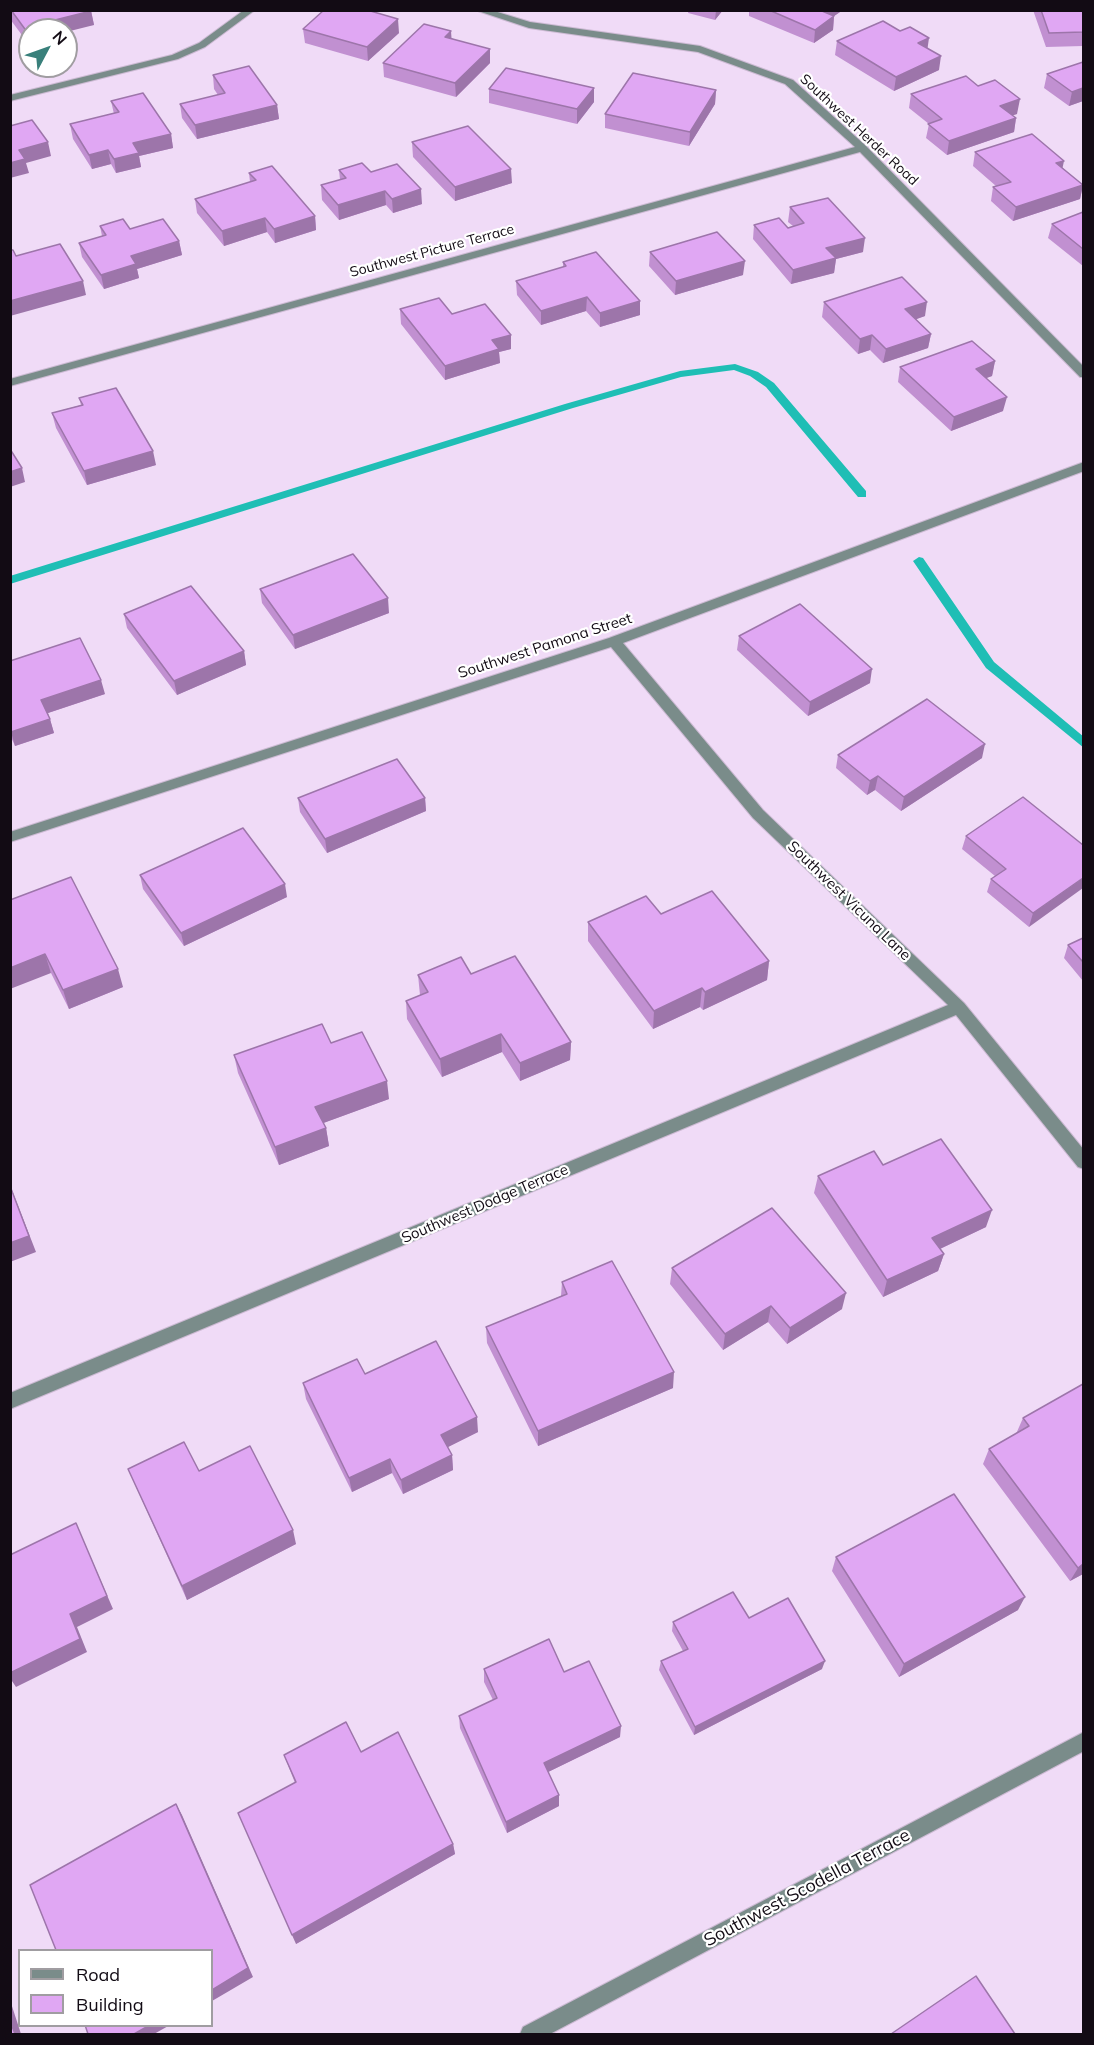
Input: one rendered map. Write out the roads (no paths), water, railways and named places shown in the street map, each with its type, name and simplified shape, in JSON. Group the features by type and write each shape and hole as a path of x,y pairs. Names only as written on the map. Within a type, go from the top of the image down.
{"street":[{"path":"10,98 175,57 202,45 251,10"},
{"name":"Southwest Herder Road","path":"479,10 529,25 700,49 789,82 862,148 1083,374"},
{"name":"Southwest Picture Terrace","path":"10,383 862,148"},
{"name":"Southwest Pamona Street","path":"10,837 614,641 1083,466"},
{"name":"Southwest Vicuna Lane","path":"614,641 758,814 959,1007 1083,1162"},
{"name":"Southwest Dodge Terrace","path":"10,1401 959,1007"},
{"name":"Southwest Scodella Terrace","path":"530,2034 1083,1741"}],"waterway":[{"path":"10,580 569,406 680,374 735,367 754,374 770,385 862,494"},
{"path":"919,561 990,665 1084,744"}]}
